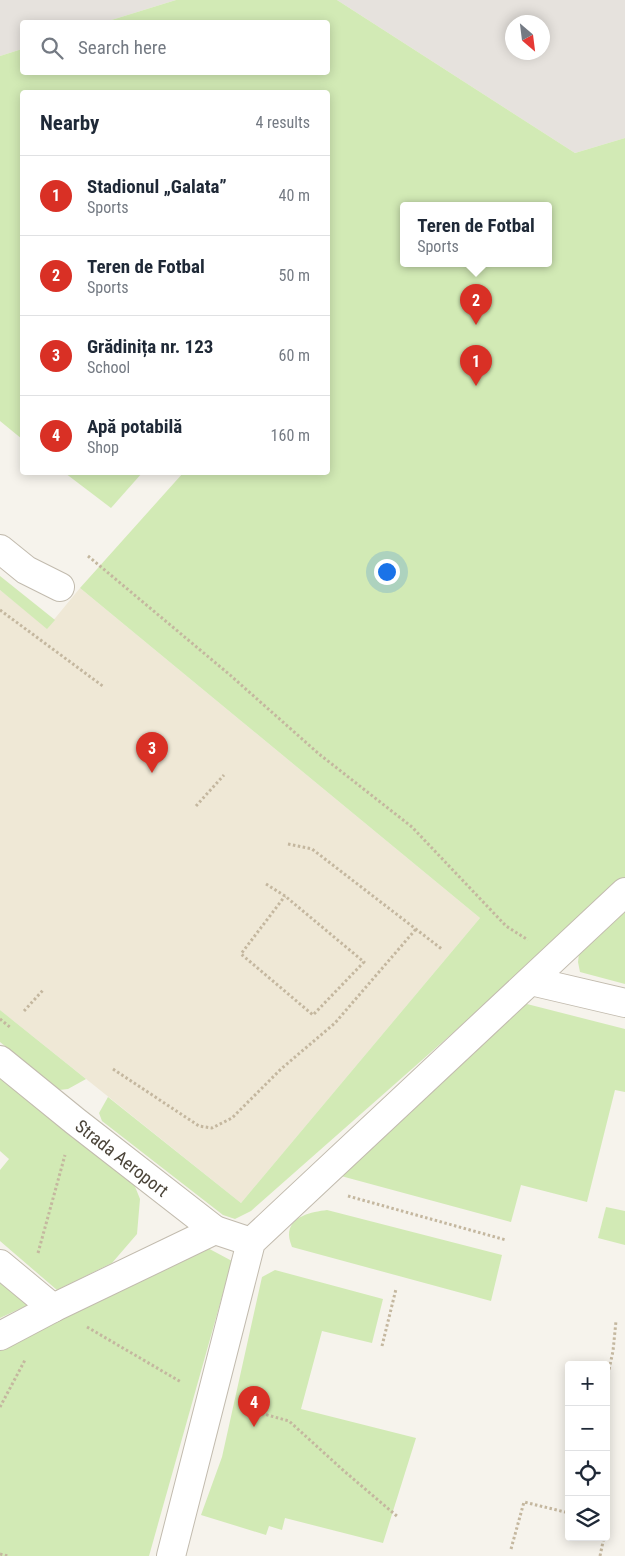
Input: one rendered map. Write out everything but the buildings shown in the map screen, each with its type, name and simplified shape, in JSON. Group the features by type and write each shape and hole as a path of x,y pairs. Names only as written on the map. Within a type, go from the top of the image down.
{"street":[{"path":"0,549 26,570 60,587"},
{"path":"171,1556 252,1242 625,892"},
{"path":"531,982 625,1003"},
{"name":"Strada Aeroport","path":"0,1060 214,1230 252,1242"},
{"path":"0,1336 53,1308 214,1230"},
{"path":"0,1264 53,1308"}],"path":[{"path":"88,556 230,675 319,754 412,827 506,926 554,958"},
{"path":"0,610 104,687"},
{"path":"196,806 224,775"},
{"path":"288,844 312,849 443,950"},
{"path":"266,884 284,896 364,962 313,1015 242,954 284,896"},
{"path":"112,1069 199,1126 212,1128 232,1118 281,1068 335,1023 416,928"},
{"path":"24,1011 44,989"},
{"path":"29,1288 75,1121"},
{"path":"312,1186 506,1240"},
{"path":"382,1346 396,1289"},
{"path":"53,1308 211,1399 289,1421 398,1517"},
{"path":"610,1365 616,1321"},
{"path":"511,1549 524,1502 565,1511"},
{"path":"600,1556 603,1541"},
{"path":"0,1554 8,1556"}],"shaded area":[{"path":"0,0 176,0 111,20 20,20 20,50 0,56"},
{"path":"337,0 625,0 625,138 575,153"},
{"path":"80,588 480,918 241,1203 0,1010 0,590 47,628"}],"green space":[{"path":"176,0 337,0 575,153 625,138 625,881 251,1211 235,1219 223,1215 102,1121 99,1113 108,1097 241,1203 480,918 80,588 181,475 330,475 330,90 20,90 20,437 0,421 0,56 20,50 20,75 330,75 330,20 111,20"},
{"path":"68,475 140,475 111,508"},
{"path":"0,576 55,620 47,629 0,590"},
{"path":"625,905 625,984 580,972 578,962 580,945"},
{"path":"523,1003 625,1029 625,1092 615,1090 587,1202 521,1185 511,1222 341,1176"},
{"path":"0,1010 86,1079 68,1089 59,1090 0,1042"},
{"path":"0,1075 132,1179 140,1199 137,1234 112,1263 57,1290 0,1241 0,1170 9,1159 0,1151"},
{"path":"606,1207 625,1211 625,1245 598,1238"},
{"path":"327,1210 502,1255 491,1301 292,1247 289,1235 293,1223 302,1216"},
{"path":"202,1245 232,1261 149,1556 0,1556 0,1349"},
{"path":"275,1270 383,1299 372,1343 322,1331 301,1409 416,1438 383,1543 285,1518 282,1530 269,1526 266,1535 201,1515 222,1457 262,1277"},
{"path":"0,1280 30,1304 0,1318"}],"place":[{"name":"Teren de Fotbal","path":"476,325"},
{"name":"Stadionul „Galata”","path":"476,386"},
{"name":"Grădinița nr. 123","path":"152,773"},
{"name":"Apă potabilă","path":"254,1427"}]}
